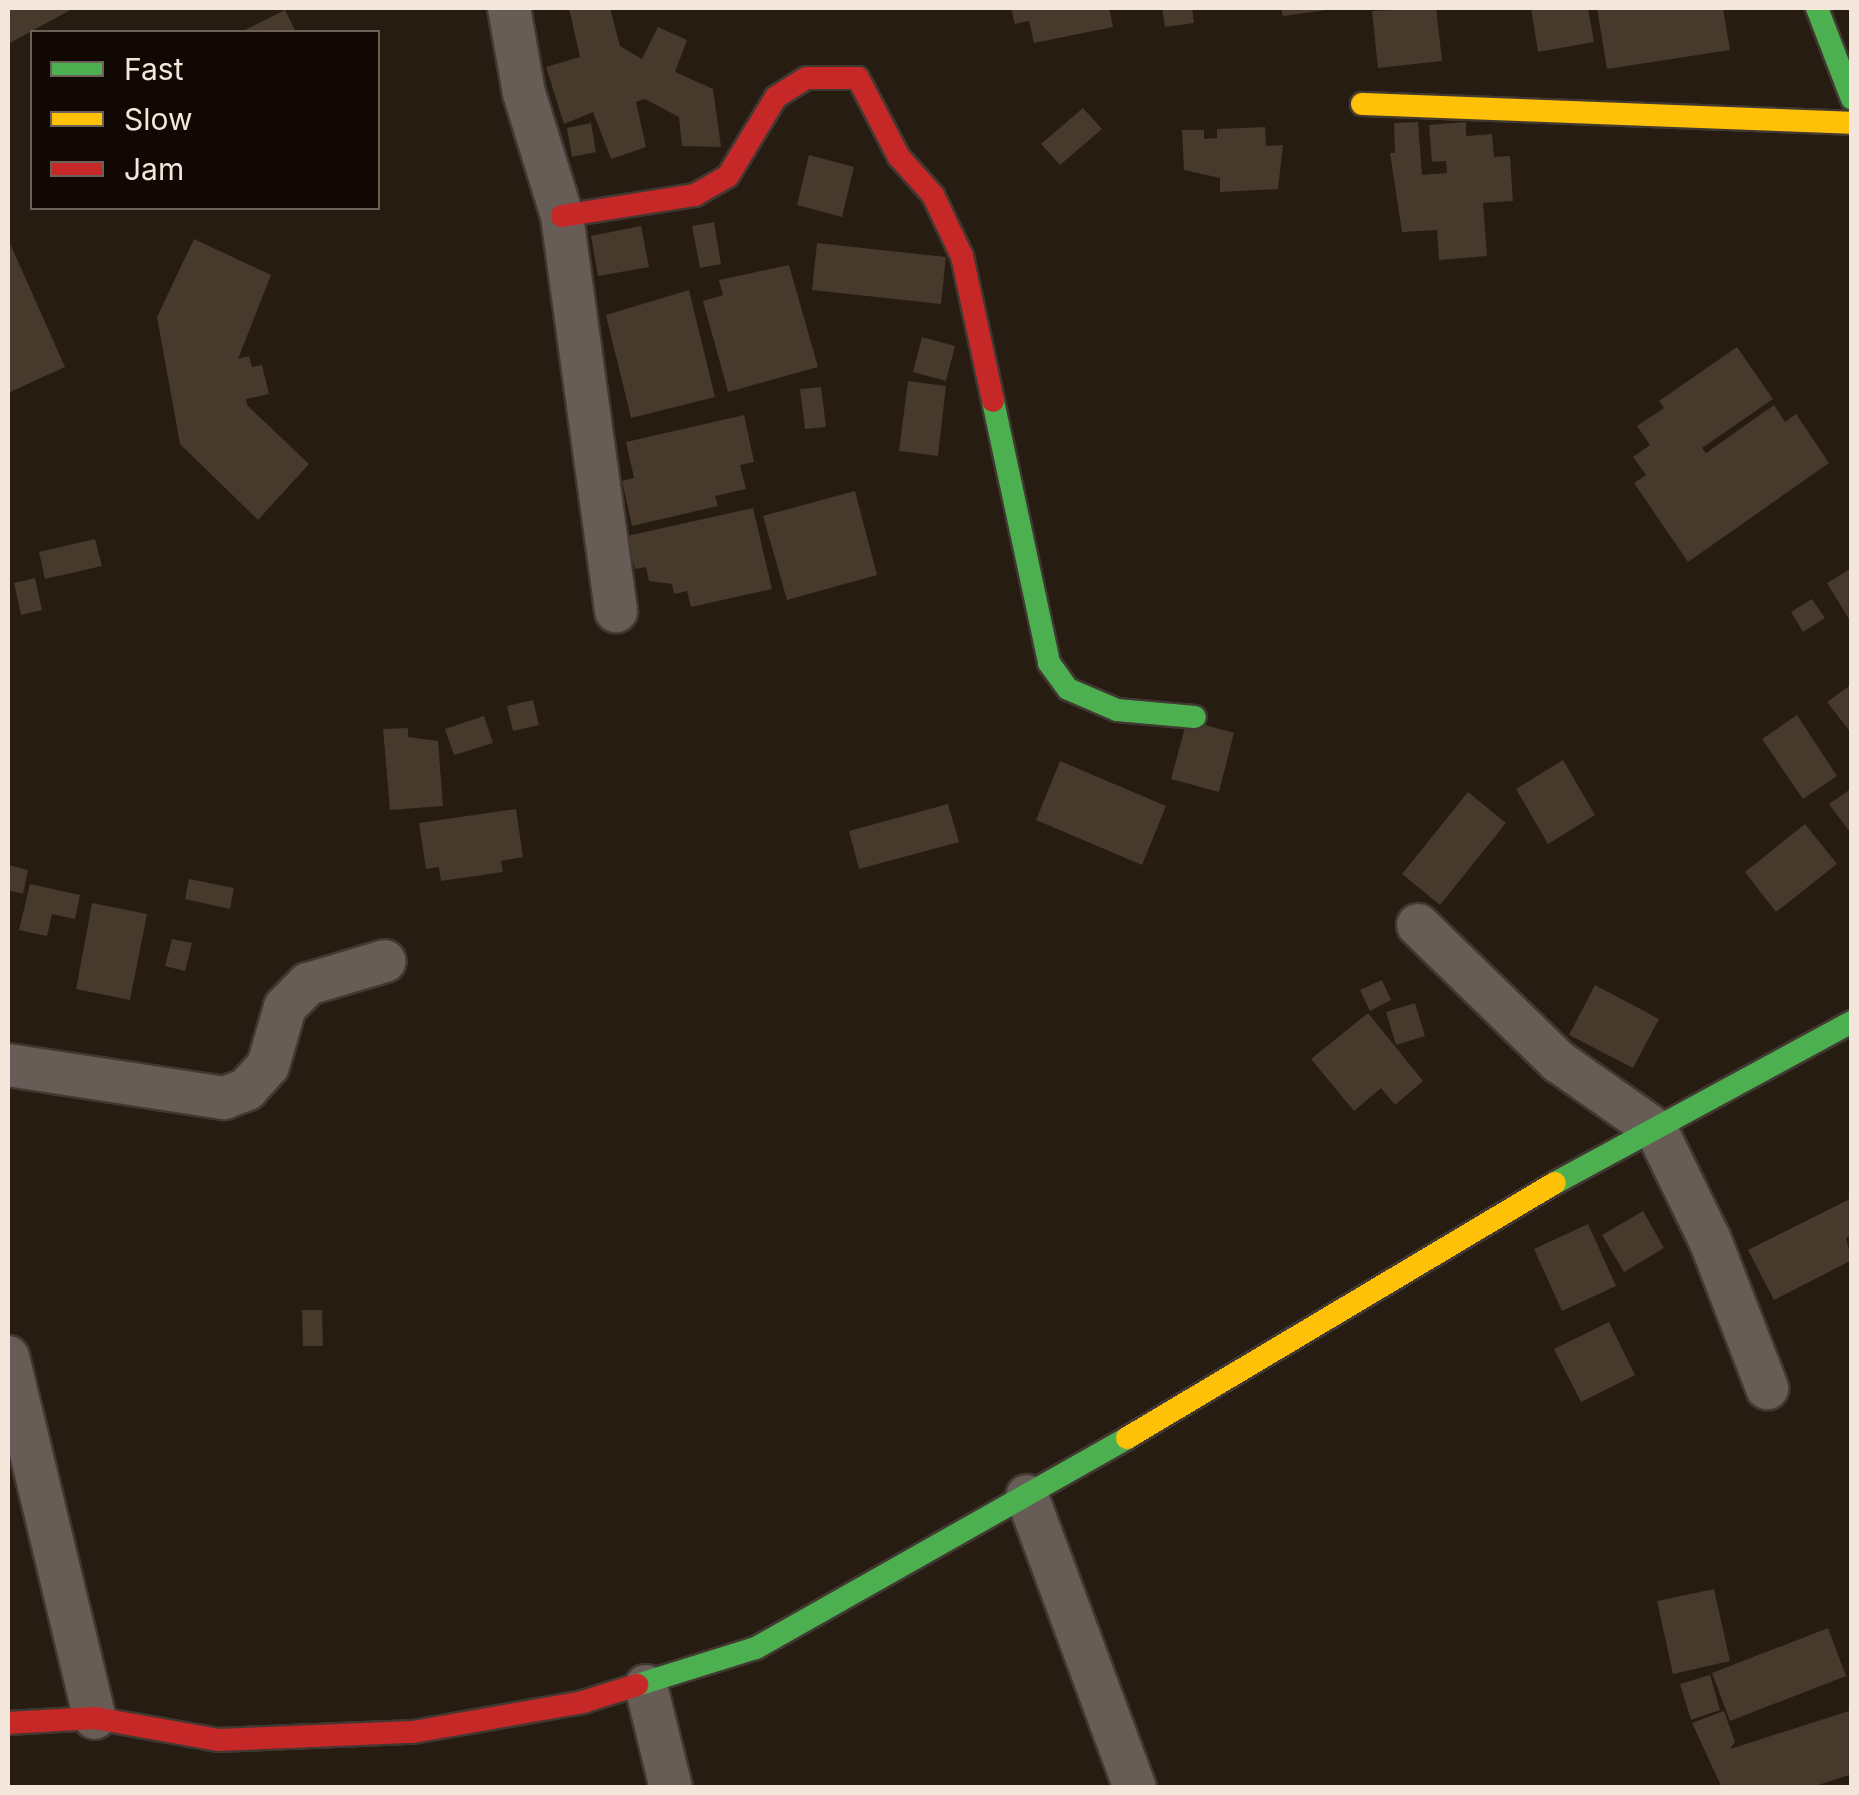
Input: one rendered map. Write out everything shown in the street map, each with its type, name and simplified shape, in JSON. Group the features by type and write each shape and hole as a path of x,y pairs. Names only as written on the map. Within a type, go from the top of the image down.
{"street":[{"path":"509,8 524,93 562,216 616,611"},
{"path":"1818,8 1852,98"},
{"path":"562,216 695,195 728,176 776,98 807,78 858,78 899,157 933,196 962,256 1049,663 1068,689 1117,710 1195,717"},
{"path":"1362,104 1852,124"},
{"path":"1418,925 1559,1062 1657,1131 1710,1240 1767,1388"},
{"path":"8,1065 224,1098 247,1089 268,1066 285,1007 308,984 385,961"},
{"path":"8,1723 95,1718 219,1740 413,1732 646,1686 756,1648 1028,1496 1531,1196 1852,1022"},
{"path":"8,1358 95,1718"},
{"path":"1028,1496 1136,1788"},
{"path":"646,1686 671,1788"}],"building":[{"path":"8,8 74,8 30,30 8,44"},
{"path":"569,8 610,8 620,46 642,59 658,27 687,40 675,72 713,89 721,147 682,146 679,117 645,99 636,102 646,147 611,159 593,112 564,124 546,67 580,57"},
{"path":"1011,8 1109,8 1113,27 1034,43 1029,21 1015,24"},
{"path":"1162,8 1192,8 1194,23 1165,27"},
{"path":"1281,8 1326,8 1326,10 1283,16"},
{"path":"1436,8 1442,61 1378,68 1372,11"},
{"path":"1531,8 1588,8 1594,42 1538,52"},
{"path":"1597,8 1723,8 1730,50 1607,69"},
{"path":"285,10 295,30 245,30"},
{"path":"1083,108 1102,129 1060,165 1041,144"},
{"path":"1418,122 1422,175 1447,173 1446,161 1432,162 1429,125 1466,122 1466,136 1492,134 1494,157 1510,156 1513,201 1483,203 1487,256 1439,260 1437,230 1402,232 1390,153 1395,153 1394,123"},
{"path":"591,123 596,152 572,157 567,128"},
{"path":"1265,127 1266,146 1283,145 1278,189 1220,192 1220,178 1184,170 1182,130 1204,130 1204,139 1217,138 1217,129"},
{"path":"809,155 854,167 842,217 797,205"},
{"path":"714,222 721,264 700,268 692,226"},
{"path":"641,226 649,267 598,276 591,236"},
{"path":"8,239 65,367 8,393"},
{"path":"194,239 271,275 238,359 249,356 252,367 262,365 269,394 246,399 247,405 309,464 258,520 180,444 157,317"},
{"path":"817,243 946,257 941,304 812,290"},
{"path":"789,265 818,367 728,392 703,301 723,295 719,280"},
{"path":"689,290 715,397 631,418 606,315"},
{"path":"922,337 955,346 946,381 913,372"},
{"path":"1737,347 1773,399 1702,448 1706,453 1774,405 1785,422 1796,414 1829,463 1688,562 1634,483 1646,475 1633,457 1650,445 1637,426 1664,408 1659,401"},
{"path":"908,381 946,386 938,456 899,451"},
{"path":"821,387 826,427 805,429 800,389"},
{"path":"744,415 754,462 740,465 746,489 715,496 718,506 632,526 622,481 634,478 626,442"},
{"path":"855,491 877,575 787,600 763,516"},
{"path":"753,508 772,589 691,607 687,591 674,594 672,584 649,581 646,567 635,569 627,536"},
{"path":"95,539 102,566 45,579 39,552"},
{"path":"1852,568 1852,624 1827,583"},
{"path":"35,578 42,610 21,615 14,583"},
{"path":"1812,599 1825,618 1803,632 1791,612"},
{"path":"1852,684 1852,734 1827,702"},
{"path":"533,700 539,725 513,731 507,706"},
{"path":"1797,715 1837,776 1803,799 1762,739"},
{"path":"484,716 493,743 454,755 445,729"},
{"path":"1187,720 1234,733 1219,792 1171,779"},
{"path":"408,728 408,737 438,741 443,806 390,810 383,729"},
{"path":"1563,760 1595,815 1548,844 1516,789"},
{"path":"1060,761 1166,806 1142,865 1036,820"},
{"path":"1852,788 1852,835 1829,804"},
{"path":"1468,792 1506,823 1440,905 1402,874"},
{"path":"948,804 959,842 859,869 849,831"},
{"path":"516,809 523,857 501,861 503,872 441,881 439,867 426,869 419,823"},
{"path":"1805,824 1837,864 1776,912 1745,872"},
{"path":"8,865 28,870 23,894 8,890"},
{"path":"189,879 234,888 230,909 185,899"},
{"path":"30,884 80,895 75,919 52,914 47,936 19,930"},
{"path":"92,903 147,914 130,1000 76,989"},
{"path":"172,939 192,943 185,971 165,966"},
{"path":"1382,980 1391,1000 1370,1011 1360,990"},
{"path":"1595,985 1659,1019 1633,1068 1569,1035"},
{"path":"1415,1003 1425,1036 1396,1045 1386,1012"},
{"path":"1368,1013 1423,1081 1395,1105 1381,1088 1354,1111 1311,1059"},
{"path":"1852,1198 1852,1235 1846,1238 1852,1260 1774,1300 1748,1250"},
{"path":"1643,1211 1664,1248 1624,1272 1602,1235"},
{"path":"1588,1224 1616,1286 1562,1311 1534,1249"},
{"path":"302,1310 322,1310 323,1346 303,1346"},
{"path":"1609,1322 1635,1375 1581,1402 1554,1349"},
{"path":"1714,1589 1730,1661 1673,1674 1657,1601"},
{"path":"1828,1628 1846,1676 1730,1721 1712,1673"},
{"path":"1710,1675 1720,1710 1691,1720 1680,1684"},
{"path":"1852,1710 1852,1774 1809,1788 1722,1788 1692,1723 1724,1711 1735,1742 1730,1749"}],"traffic: fast":[{"path":"1817,8 1852,99"},
{"path":"993,401 1049,663 1068,689 1117,710 1195,717"},
{"path":"1555,1183 1852,1022"},
{"path":"637,1685 756,1648 1127,1438"}],"traffic: slow":[{"path":"1362,104 1852,123"},
{"path":"1127,1438 1555,1183"}],"traffic: jam":[{"path":"562,216 695,195 728,176 776,97 807,78 858,78 899,157 933,195 962,256 993,401"},
{"path":"8,1723 95,1718 219,1740 413,1732 583,1702 637,1685"}]}
